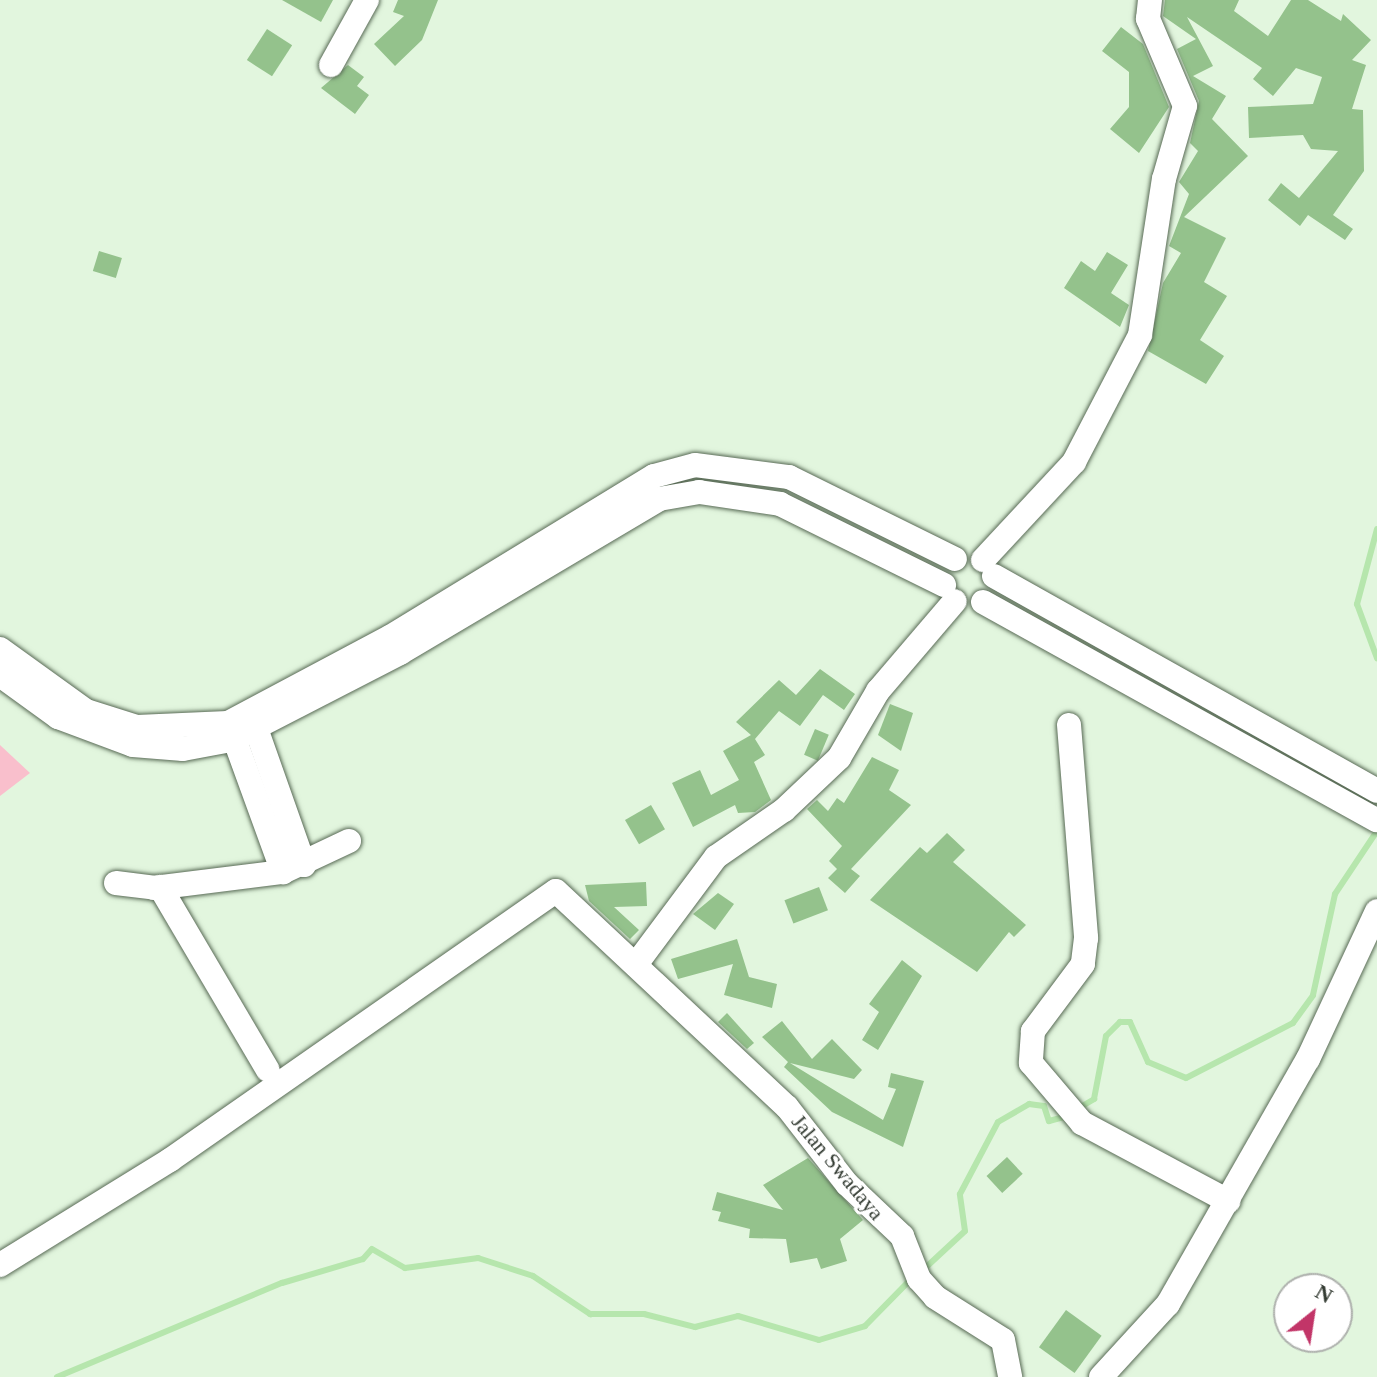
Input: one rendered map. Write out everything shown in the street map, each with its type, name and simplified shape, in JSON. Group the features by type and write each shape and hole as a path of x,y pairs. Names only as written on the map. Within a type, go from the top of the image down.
{"street":[{"path":"331,65 367,0"},
{"path":"983,602 988,568 1069,470 1140,335 1164,179 1185,106 1148,19 1150,0"},
{"path":"0,649 86,711 137,727 243,727 654,476 695,465 789,477 955,559 988,568 1377,791"},
{"path":"0,675 58,717 133,745 183,749 243,727 659,499 739,492 780,504 949,593 983,602 1377,820"},
{"path":"637,963 726,847 784,810 839,758 878,691 949,593 955,559"},
{"path":"1069,725 1086,938 1083,964 1027,1047 1040,1078 1082,1123 1228,1201"},
{"path":"243,727 293,869"},
{"path":"116,883 160,887 293,869 349,841"},
{"path":"160,887 268,1070"},
{"name":"Jalan Swadaya","path":"0,1265 309,1066 541,894 563,894 787,1107 911,1255 919,1279 1003,1340 1010,1377"},
{"path":"1101,1377 1155,1322 1228,1201 1308,1059 1377,911"}],"shaded area":[{"path":"0,745 30,773 0,796"}],"building":[{"path":"282,0 333,0 321,22"},
{"path":"398,0 438,0 422,40 395,66 374,44 404,16 393,12"},
{"path":"1165,0 1239,0 1234,11 1268,36 1291,0 1308,0 1341,21 1343,14 1371,40 1352,60 1366,65 1352,109 1363,110 1364,171 1333,215 1353,229 1345,240 1308,215 1300,226 1268,200 1281,183 1299,198 1338,151 1311,149 1303,135 1249,138 1248,107 1313,104 1322,77 1296,68 1273,96 1253,79 1262,68 1187,17 1213,66 1193,76 1226,96 1212,119 1248,156 1184,217 1226,238 1204,282 1227,296 1200,340 1224,356 1206,384 1148,351 1163,283 1181,253 1169,246 1189,194 1179,182 1198,151 1190,143 1199,101 1177,49 1196,39 1163,16"},
{"path":"1121,27 1143,44 1169,107 1139,153 1110,129 1129,107 1129,72 1102,51"},
{"path":"267,29 292,45 272,76 247,60"},
{"path":"348,65 364,77 357,86 369,95 355,114 321,88"},
{"path":"99,251 122,258 116,278 93,271"},
{"path":"1107,252 1128,265 1111,293 1129,305 1120,327 1064,288 1081,261 1095,271"},
{"path":"820,669 855,694 844,710 823,695 800,726 779,711 755,739 765,755 754,762 771,800 755,812 738,813 735,805 693,827 672,783 700,770 711,795 739,780 723,751 751,735 736,722 779,680 796,695"},
{"path":"890,704 913,713 901,751 878,735"},
{"path":"815,729 829,735 818,761 804,755"},
{"path":"872,757 899,770 889,790 911,805 851,869 860,876 845,893 828,878 837,869 829,861 842,846 807,809 817,800 828,811 837,798 844,803"},
{"path":"651,805 665,829 639,844 625,820"},
{"path":"947,833 965,850 953,862 1026,925 1014,937 1009,932 977,972 870,900 920,847 927,853"},
{"path":"646,882 647,906 614,907 639,930 630,939 589,901 585,885"},
{"path":"819,887 828,910 793,924 784,900"},
{"path":"718,893 734,904 715,930 693,914"},
{"path":"737,939 749,977 777,984 772,1008 724,995 733,964 678,979 671,959"},
{"path":"902,960 922,976 878,1050 862,1040 879,1012 869,1004"},
{"path":"727,1013 754,1043 747,1049 718,1022"},
{"path":"782,1021 812,1059 832,1039 862,1070 854,1079 790,1063 883,1120 896,1089 888,1087 891,1073 924,1081 903,1147 832,1112 784,1067 788,1062 762,1037"},
{"path":"1007,1157 1023,1174 1002,1193 987,1176"},
{"path":"808,1158 863,1220 840,1239 847,1261 821,1269 817,1258 790,1263 786,1239 749,1238 750,1229 718,1221 721,1212 712,1210 717,1192 783,1210 763,1185"},
{"path":"1066,1310 1102,1336 1075,1373 1039,1347"}],"waterway":[{"path":"1377,529 1357,604 1377,658"},
{"path":"1077,1109 1094,1099 1106,1036 1120,1022 1130,1022 1148,1062 1186,1078 1293,1023 1313,995 1335,894 1377,831"},
{"path":"923,1270 965,1231 960,1194 998,1122 1029,1104 1044,1106 1049,1121 1068,1116"},
{"path":"57,1377 282,1283 363,1259 372,1249 405,1268 478,1258 533,1276 590,1314 644,1314 695,1327 738,1316 819,1340 865,1326 911,1279"}]}
